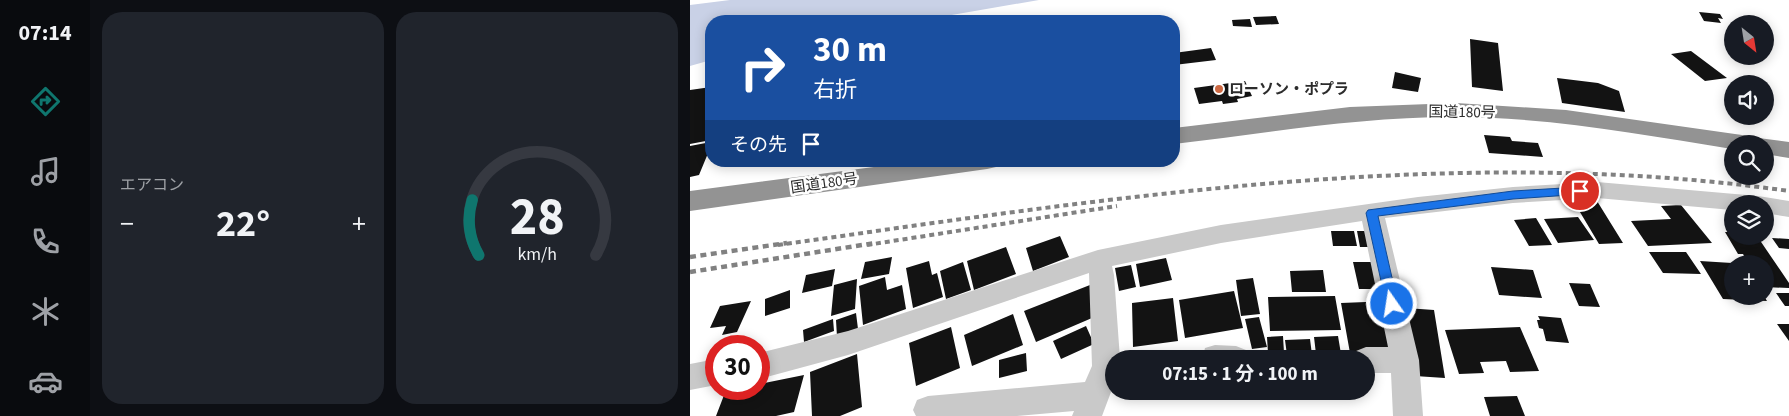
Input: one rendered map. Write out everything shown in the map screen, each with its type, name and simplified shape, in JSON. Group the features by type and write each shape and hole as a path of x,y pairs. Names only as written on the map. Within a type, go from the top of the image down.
{"highway":[{"name":"国道180号","path":"1180,135 1379,112 1456,110 1564,116 1724,140"},
{"path":"1774,148 1789,150"},
{"name":"国道180号","path":"690,201 942,167"}],"street":[{"path":"770,363 848,343 1098,260 1220,234 1513,195 1596,190 1724,201"},
{"path":"1774,206 1789,209"},
{"path":"1372,213 1405,360 1408,416"},
{"path":"928,410 1091,406 1106,366 1102,275 1098,260"},
{"path":"1375,360 1405,360"},
{"path":"690,376 705,374"}],"water":[{"path":"730,0 1039,0 952,15 705,15 705,62 690,66 690,5"}],"building":[{"path":"1699,12 1720,14 1723,19 1718,18 1721,23 1704,21"},
{"path":"1276,16 1279,24 1256,25 1253,17"},
{"path":"1250,19 1252,27 1233,26 1232,20"},
{"path":"1470,39 1498,43 1503,91 1472,87"},
{"path":"1211,48 1216,60 1180,64 1180,52"},
{"path":"1691,51 1724,76 1724,78 1705,81 1671,54"},
{"path":"1395,72 1421,78 1418,92 1392,88"},
{"path":"1557,78 1598,83 1619,91 1625,112 1562,103"},
{"path":"1245,81 1252,96 1237,99 1238,102 1223,104 1222,101 1199,104 1194,88"},
{"path":"705,88 705,141 690,144 690,90"},
{"path":"1484,135 1510,137 1512,141 1538,143 1543,157 1489,153"},
{"path":"705,143 705,160 699,175 690,177 690,146"},
{"path":"1597,201 1623,243 1599,244 1574,202"},
{"path":"1681,205 1712,243 1648,246 1631,221 1671,219 1661,206"},
{"path":"1578,217 1594,240 1558,243 1544,219"},
{"path":"1536,218 1552,245 1529,246 1514,220"},
{"path":"1331,231 1354,231 1357,246 1333,246"},
{"path":"1357,231 1372,231 1376,247 1360,247"},
{"path":"1060,236 1069,257 1033,271 1026,248"},
{"path":"1774,238 1789,239 1789,249 1779,248"},
{"path":"1733,245 1763,245 1770,255 1744,255 1738,254"},
{"path":"1006,247 1016,274 974,290 967,261"},
{"path":"1649,252 1686,252 1701,274 1663,273"},
{"path":"892,257 889,274 861,279 865,262"},
{"path":"1166,258 1172,280 1140,287 1136,264"},
{"path":"929,261 932,275 937,273 943,297 913,308 906,268"},
{"path":"1700,261 1724,262 1723,299"},
{"path":"1774,261 1789,283 1789,288 1774,287"},
{"path":"963,262 971,290 946,299 940,271"},
{"path":"1353,262 1379,262 1385,289 1359,289"},
{"path":"1131,265 1136,287 1119,291 1115,268"},
{"path":"1491,267 1533,270 1542,298 1499,295"},
{"path":"835,269 832,286 802,293 806,275"},
{"path":"1323,270 1326,292 1292,292 1290,271"},
{"path":"885,277 887,290 902,285 906,309 863,325 859,286"},
{"path":"1253,278 1260,314 1241,316 1236,280"},
{"path":"857,279 855,309 831,316 834,285"},
{"path":"1095,283 1092,318 1036,342 1024,311"},
{"path":"1569,283 1590,284 1600,307 1579,306"},
{"path":"790,290 790,308 765,316 765,299"},
{"path":"1234,291 1243,328 1185,338 1179,300"},
{"path":"1776,293 1789,293 1789,306 1785,306"},
{"path":"1335,296 1341,330 1270,331 1268,297"},
{"path":"1173,298 1178,341 1133,347 1132,303"},
{"path":"751,301 737,332 722,335 726,326 710,328 720,306"},
{"path":"1366,302 1368,314 1390,313 1399,352 1349,350 1341,303"},
{"path":"1406,308 1434,310 1445,378 1415,376"},
{"path":"856,313 858,329 837,337 836,320"},
{"path":"1013,314 1023,345 972,366 964,335"},
{"path":"1538,316 1561,318 1569,343 1546,341 1543,329 1539,328 1537,320 1540,320"},
{"path":"1259,317 1267,347 1252,349 1245,319"},
{"path":"833,319 834,331 804,342 803,330"},
{"path":"1777,324 1789,324 1789,341"},
{"path":"1086,326 1094,344 1061,359 1053,341"},
{"path":"951,327 960,368 916,386 909,343"},
{"path":"1520,327 1539,371 1510,372 1506,361 1480,362 1484,373 1459,374 1445,330"},
{"path":"1283,336 1284,350 1268,350 1267,337"},
{"path":"1338,336 1340,350 1316,350 1314,337"},
{"path":"1310,339 1311,350 1286,350 1285,340"},
{"path":"1026,353 1027,371 999,378 999,360"},
{"path":"857,354 862,407 840,416 812,416 810,372"},
{"path":"804,375 794,412 776,416 716,416 722,400 770,400 770,382"},
{"path":"1517,396 1525,416 1490,416 1484,397"}],"railway":[{"path":"778,245 1029,210 1156,195 1282,182 1409,175 1536,173 1663,178 1789,191"},
{"path":"867,245 1117,206"},
{"path":"690,257 787,243"},
{"path":"690,272 875,243"}],"place":[{"name":"ローソン・ポプラ","path":"1219,89"}],"route":[{"path":"1392,304 1372,213 1513,195 1580,191"}]}
